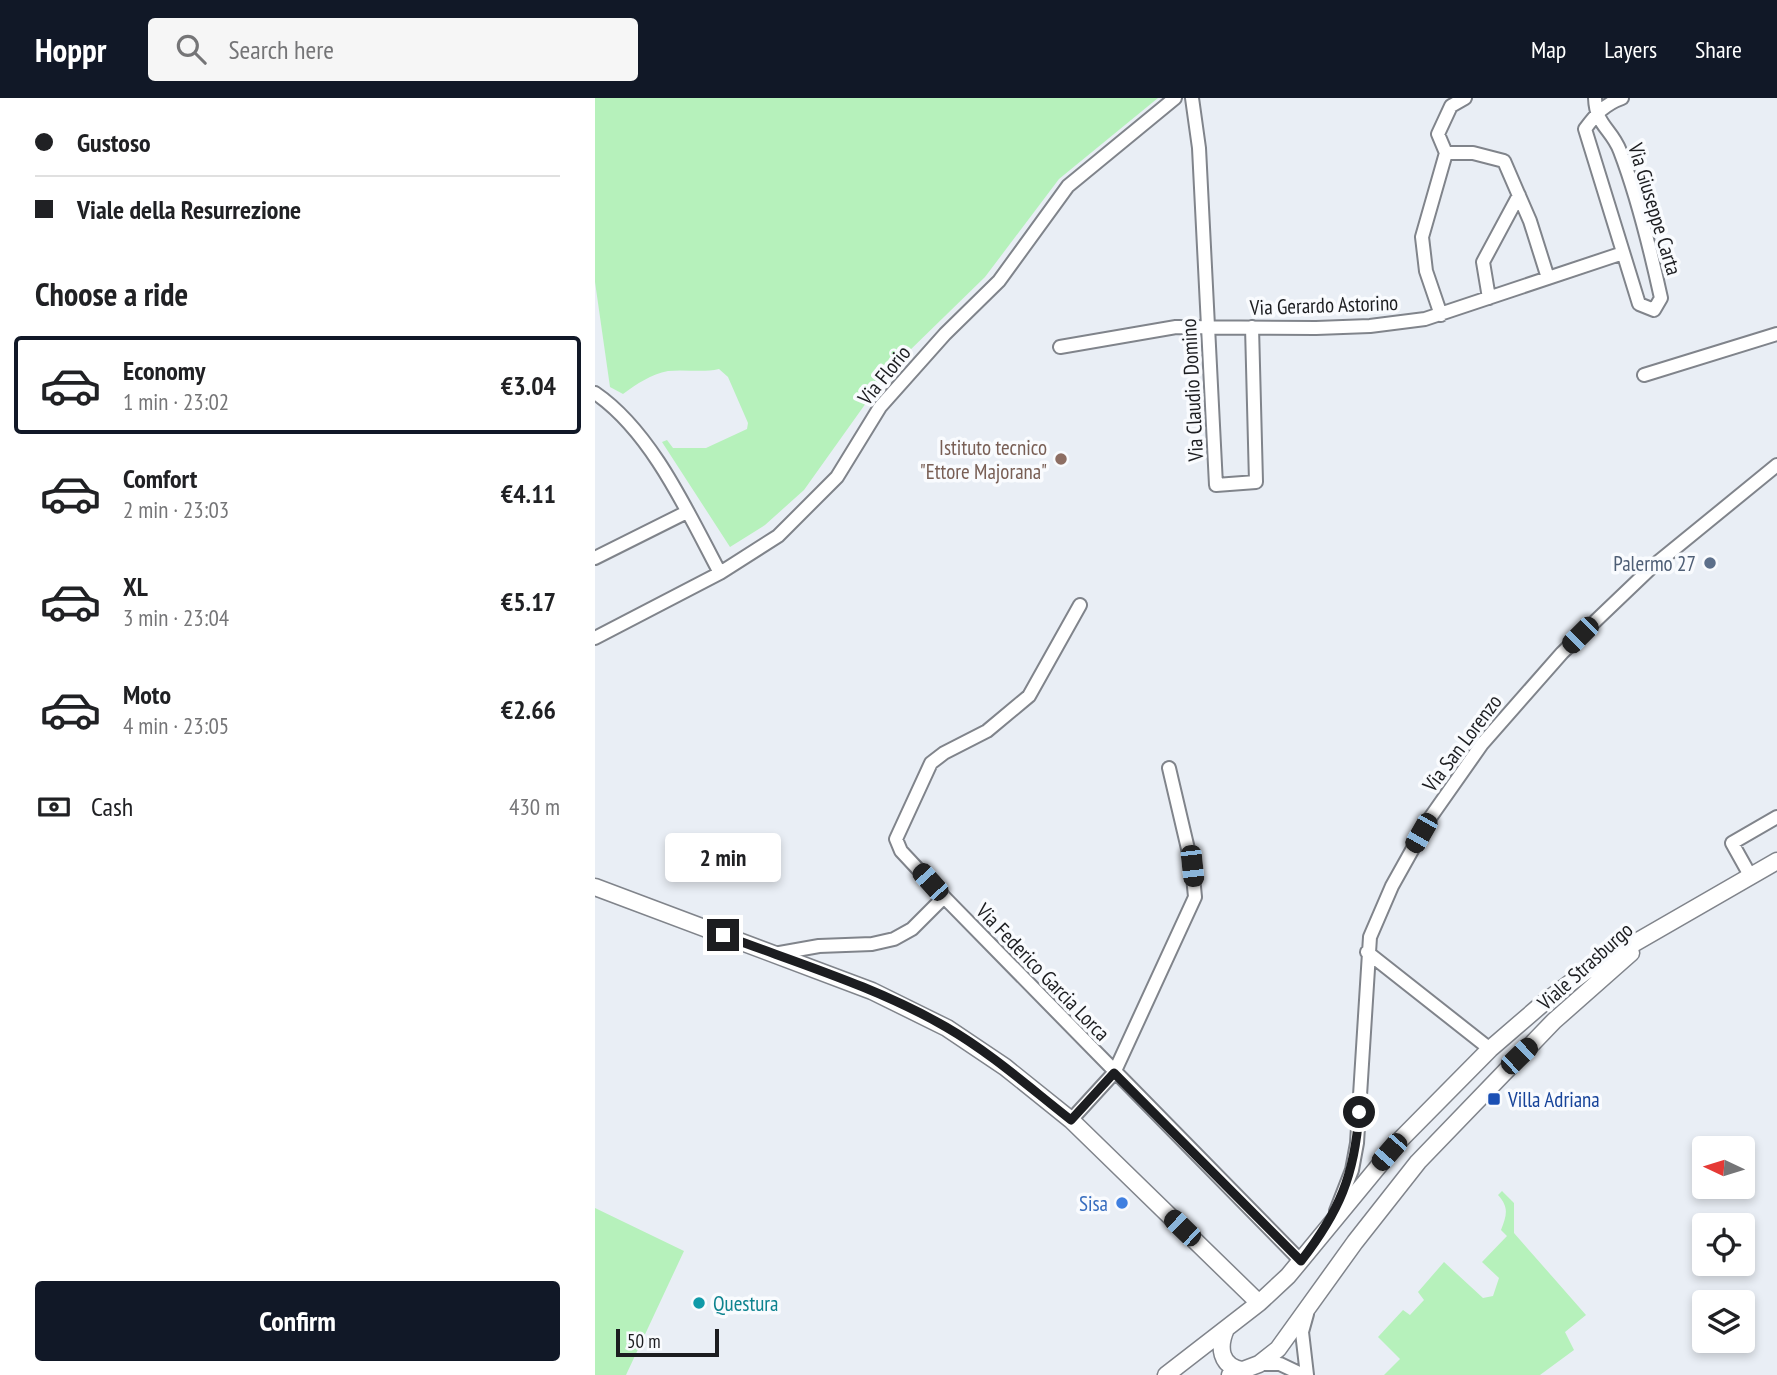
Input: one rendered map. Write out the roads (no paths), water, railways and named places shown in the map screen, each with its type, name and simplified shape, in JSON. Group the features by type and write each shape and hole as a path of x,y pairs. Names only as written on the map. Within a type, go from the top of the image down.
{"street":[{"name":"Via Florio","path":"595,638 722,572 778,536 837,477 880,407 945,334 999,281 1068,186 1175,98"},
{"name":"Via Claudio Domino","path":"1192,98 1199,148 1216,485 1256,482 1252,327"},
{"path":"1441,315 1426,271 1422,237 1446,153 1438,134 1451,106 1465,98"},
{"name":"Via Giuseppe Carta","path":"1595,98 1596,114 1619,147 1649,244 1661,298 1654,310 1639,304 1585,129 1596,114"},
{"path":"1596,114 1609,103 1622,98"},
{"path":"1446,153 1473,153 1504,161 1548,278"},
{"path":"1489,299 1483,261 1519,195"},
{"name":"Via Gerardo Astorino","path":"1060,347 1208,325 1370,326 1441,315 1623,253"},
{"path":"1644,374 1777,334"},
{"path":"595,393 609,402 666,471 722,572"},
{"name":"Via San Lorenzo","path":"1331,1221 1352,1170 1357,1143 1367,952 1374,923 1424,828 1460,773 1505,715 1598,617 1652,567 1775,472"},
{"path":"595,558 687,512"},
{"name":"Via Federico Garcia Lorca","path":"1080,606 1029,696 987,731 932,763 899,830 897,839 901,851 1114,1073 1301,1261"},
{"path":"1071,1120 1114,1073 1195,897 1192,866 1169,768"},
{"path":"1751,877 1732,843 1777,817"},
{"name":"Viale Strasburgo","path":"1166,1375 1259,1303 1301,1261 1395,1145 1519,1023 1586,971 1777,861"},
{"path":"595,887 872,991 947,1028 1005,1067 1071,1120 1259,1303"},
{"path":"774,954 819,946 872,944 894,939 912,929 944,897"},
{"name":"Viale Strasburgo","path":"1236,1373 1259,1364 1278,1349 1355,1242 1418,1162 1536,1040 1652,935"},
{"path":"1367,952 1490,1049"},
{"path":"1519,1023 1534,1025 1538,1034 1536,1040"},
{"path":"1259,1364 1280,1364 1305,1375 1302,1332 1307,1311"},
{"path":"1226,1329 1221,1341 1224,1359 1236,1373"}],"place":[{"name":"Istituto tecnico \"Ettore Majorana\"","path":"1061,459"},
{"name":"Palermo 27","path":"1710,563"},
{"name":"Villa Adriana","path":"1494,1099"},
{"name":"Sisa","path":"1122,1203"},
{"name":"Questura","path":"699,1303"}]}
